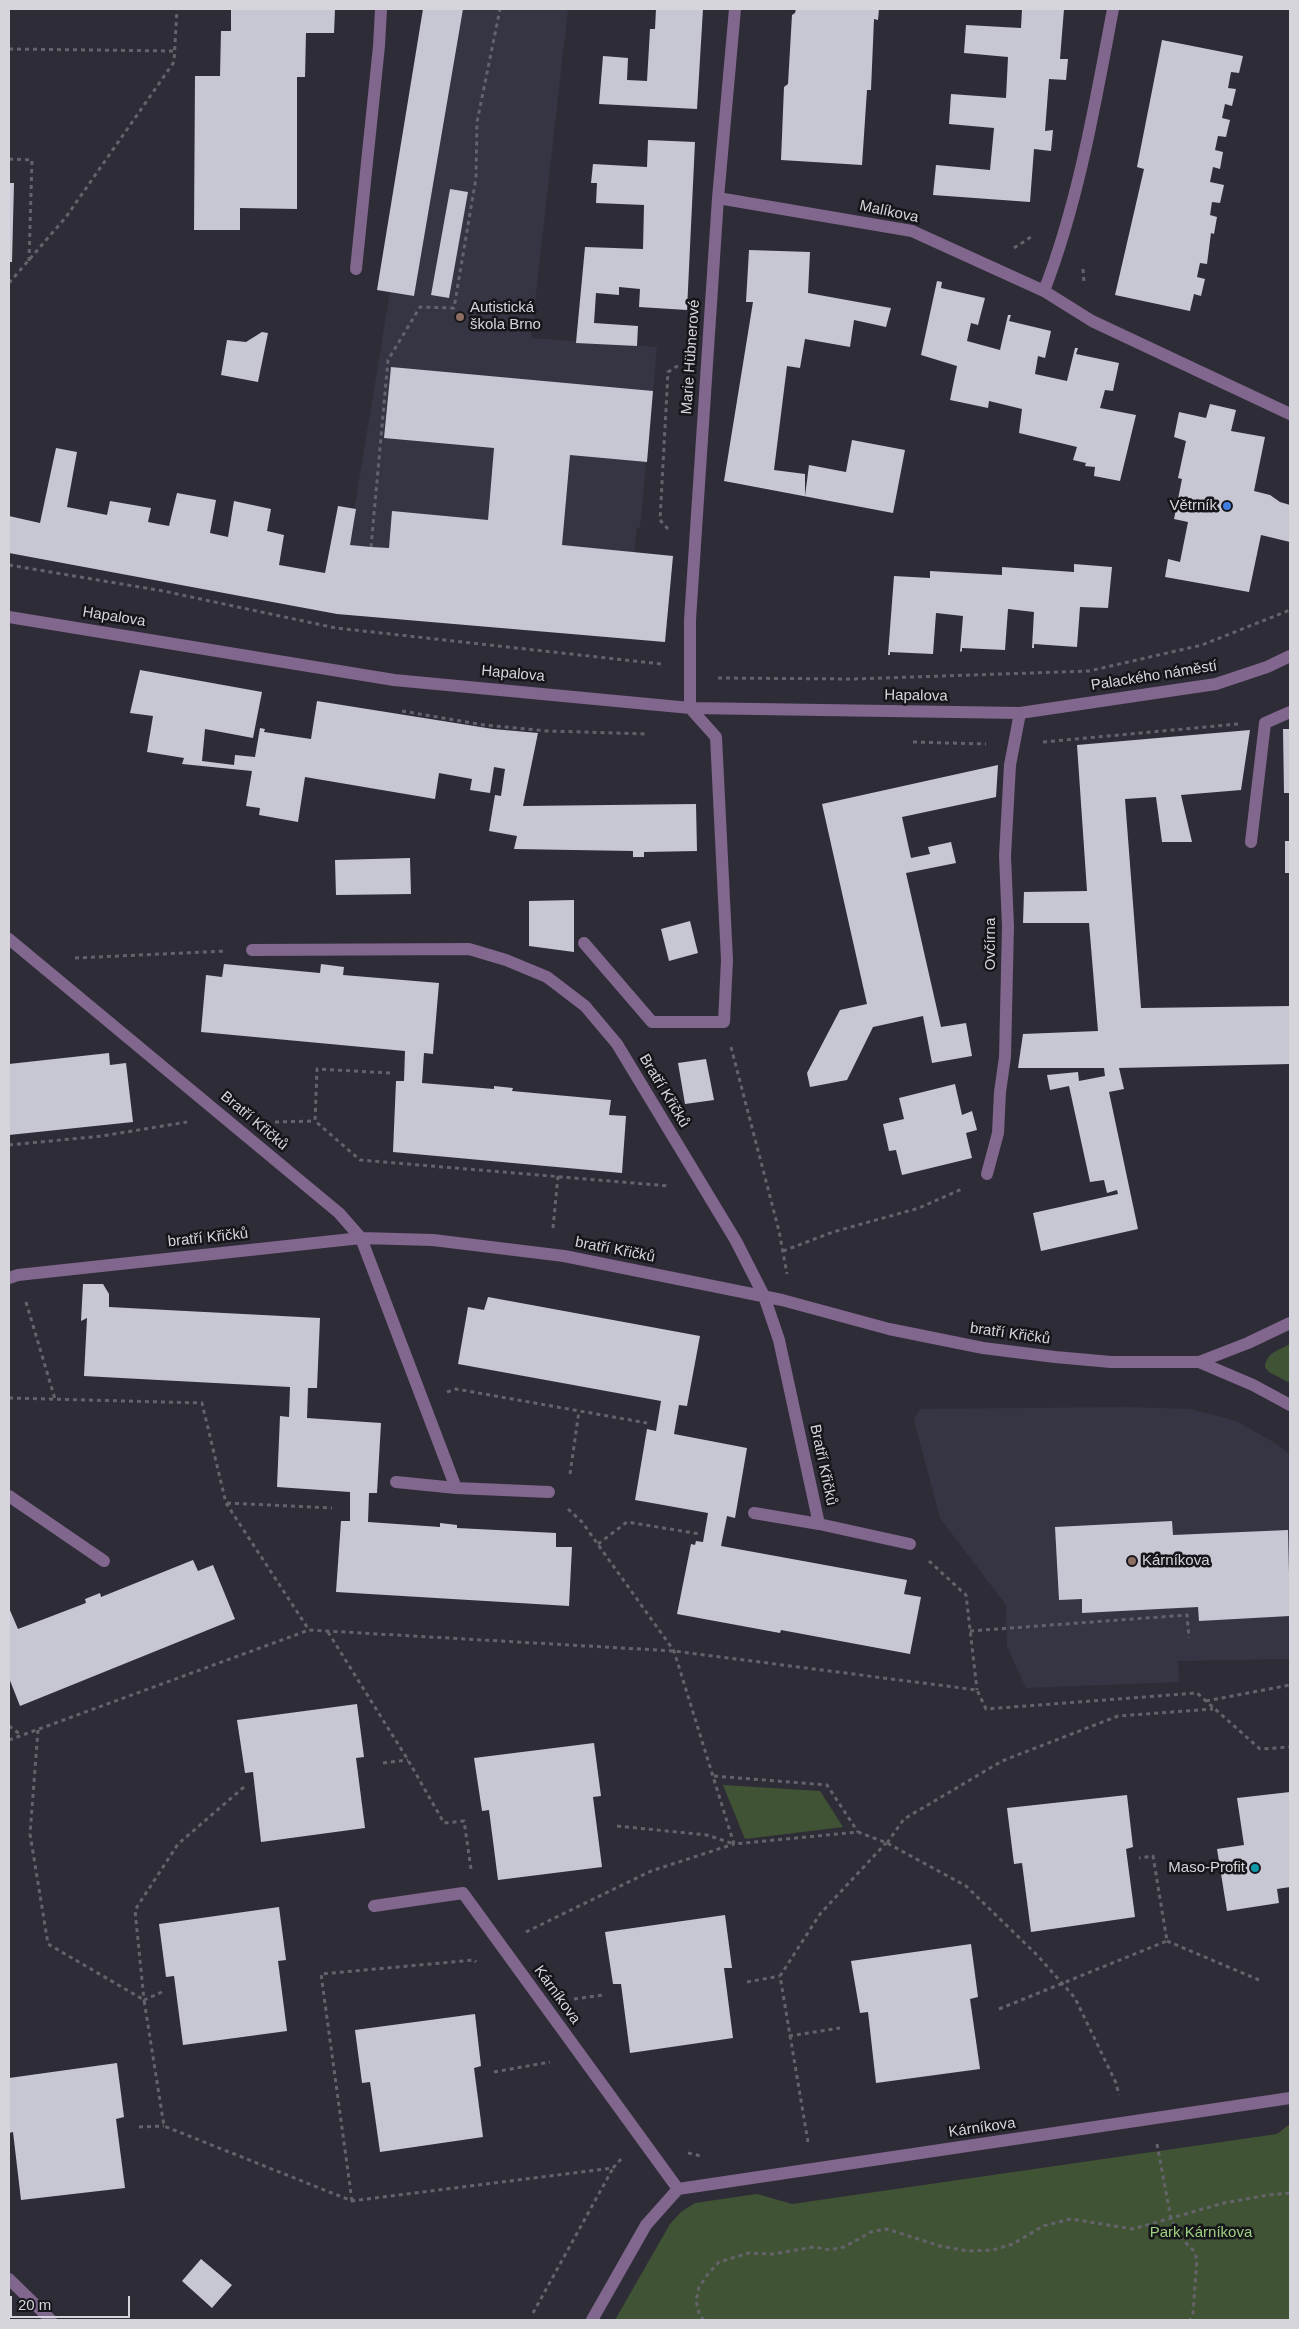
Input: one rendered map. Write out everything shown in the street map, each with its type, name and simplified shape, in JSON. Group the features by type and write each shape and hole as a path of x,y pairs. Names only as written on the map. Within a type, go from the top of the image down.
{"street":[{"path":"356,269 380,46 381,9"},
{"name":"Marie Hübnerové","path":"690,708 690,620 718,198 735,9"},
{"path":"1044,292 1061,246 1088,139 1113,9"},
{"name":"Malíkova","path":"718,198 912,231 1044,292 1092,322 1290,414"},
{"name":"Hapalova","path":"9,617 394,680 690,708 1020,714"},
{"name":"Palackého náměstí","path":"1020,714 1216,684 1267,667 1290,656"},
{"path":"584,943 652,1022 724,1022 727,960 716,737 690,708"},
{"path":"1251,842 1265,723 1290,712"},
{"name":"Ovčírna","path":"988,1174 998,1132 1000,1092 1005,1057 1008,926 1006,846 1010,765 1020,714"},
{"name":"Bratří Křičků","path":"9,939 339,1213 361,1238 456,1488"},
{"name":"Bratří Křičků","path":"252,950 469,950 506,960 547,978 586,1006 617,1044 736,1241 764,1296 779,1340 819,1524"},
{"name":"bratří Křičků","path":"12,1275 361,1238 433,1240 550,1254 764,1296 889,1329 983,1348 1111,1362 1199,1362"},
{"path":"1199,1362 1248,1343 1290,1323"},
{"path":"1199,1362 1254,1384 1290,1405"},
{"path":"396,1482 456,1488 549,1492"},
{"path":"9,1496 104,1561"},
{"name":"Bratří Křičků","path":"754,1513 819,1524 910,1544"},
{"name":"Kárníkova","path":"374,1906 463,1893 678,2190 1290,2098"},
{"path":"592,2320 646,2225 678,2190"},
{"path":"9,2279 51,2320"}],"path":[{"path":"9,284 66,217 174,62 177,9"},
{"path":"371,547 388,360 420,307 454,308 476,178 477,122 500,9"},
{"path":"9,49 175,51"},
{"path":"9,159 32,160 28,261"},
{"path":"1012,249 1036,234"},
{"path":"1081,261 1085,288"},
{"path":"9,566 163,591 336,628 661,664 665,676 690,677 854,679 1089,670 1202,645 1290,610"},
{"path":"34,959 252,950"},
{"path":"724,1022 783,1251 787,1276"},
{"path":"390,1073 318,1069 314,1121 360,1160 705,1189"},
{"path":"9,1145 102,1136 222,1116"},
{"path":"783,1251 833,1232 919,1208 966,1187 988,1174"},
{"path":"550,1254 558,1176"},
{"path":"12,1275 55,1400"},
{"path":"456,1389 647,1423"},
{"path":"9,1398 202,1403 226,1503 309,1630"},
{"path":"569,1477 579,1411"},
{"path":"549,1492 582,1522 674,1651 734,1844"},
{"path":"226,1503 332,1508"},
{"path":"598,1544 627,1522 700,1534"},
{"path":"910,1544 966,1596 977,1690 986,1709 1197,1693 1260,1750 1290,1747"},
{"path":"970,1631 1187,1615 1189,1638"},
{"path":"9,1740 309,1630 674,1651 977,1690"},
{"path":"328,1631 408,1760 444,1823 464,1821 472,1874"},
{"path":"1206,1701 1290,1685"},
{"path":"809,2147 780,1976 820,1914 887,1843 904,1819 1002,1761 1118,1716 1213,1709"},
{"path":"9,1726 21,1735"},
{"path":"38,1730 30,1834 48,1944 144,2000"},
{"path":"383,1763 408,1760"},
{"path":"714,1776 827,1785 858,1832"},
{"path":"164,2126 144,2000 135,1910 178,1844 244,1787"},
{"path":"617,1826 707,1835 734,1844"},
{"path":"519,1936 651,1871 734,1844 858,1832 887,1843 966,1886 1037,1955 1075,1998 1116,2083 1120,2098"},
{"path":"1140,1858 1153,1856 1167,1941"},
{"path":"999,2009 1061,1982 1167,1941 1258,1980"},
{"path":"352,2201 321,1974 474,1960 480,1967"},
{"path":"747,1982 780,1976"},
{"path":"144,2000 162,1992"},
{"path":"568,2000 603,1995"},
{"path":"789,2036 840,2028"},
{"path":"494,2072 551,2062"},
{"path":"139,2127 164,2126 352,2201 613,2168"},
{"path":"686,2152 693,2155 710,2156"},
{"path":"532,2313 613,2168 626,2154"},
{"path":"1158,2154 1171,2219 1181,2238 1193,2250 1197,2259 1193,2313 1190,2320"},
{"path":"704,2320 700,2316 696,2300 699,2287 719,2262 734,2256 749,2253 773,2254 814,2247 830,2250 844,2247 873,2231 887,2229 940,2246 968,2251 993,2250 1013,2244 1043,2226 1070,2220 1133,2229 1224,2203 1268,2195 1290,2194"}],"shaded area":[{"name":"Autistická škola Brno","path":"463,9 568,9 531,338 657,347 640,527 637,528 634,552 673,556 665,642 337,614 390,292 414,296"},
{"name":"Kárníkova","path":"1125,1407 1191,1409 1236,1421 1277,1444 1290,1455 1290,1659 1178,1661 1179,1682 1026,1688 1007,1646 1006,1605 940,1518 914,1420 920,1409"}],"green space":[{"path":"1290,1344 1290,1383 1269,1372 1265,1367 1270,1355"},
{"path":"723,1785 820,1791 843,1827 745,1839"},
{"name":"Park Kárníkova","path":"1290,2124 1290,2320 615,2320 670,2224 681,2212 695,2203 757,2194 792,2204 1277,2134"}],"building":[{"path":"231,9 335,9 334,33 306,33 305,77 297,77 297,209 240,208 240,230 194,230 195,76 220,76 221,31 231,31"},
{"path":"423,9 463,9 414,296 377,290"},
{"path":"656,9 703,9 697,109 599,104 603,56 628,58 627,80 647,81 650,29 655,29"},
{"path":"796,9 879,9 878,20 874,19 871,90 867,90 862,165 781,160 784,87 788,84 792,15"},
{"path":"1022,9 1064,9 1060,59 1068,59 1066,80 1049,79 1045,131 1053,130 1051,151 1034,149 1030,202 933,195 936,165 990,170 994,128 949,124 951,94 1006,98 1008,57 964,53 966,25 1021,28"},
{"path":"1162,40 1243,56 1239,73 1231,72 1228,88 1236,89 1232,106 1225,104 1222,118 1230,120 1226,137 1218,136 1215,150 1223,152 1220,169 1213,167 1210,182 1224,185 1220,203 1212,202 1210,215 1217,217 1214,234 1211,233 1207,264 1200,263 1197,277 1205,279 1201,296 1194,294 1190,311 1115,295 1144,169 1137,167"},
{"path":"648,140 695,142 687,310 639,307 640,289 619,287 619,295 596,293 594,323 638,326 637,346 576,343 585,247 643,249 644,205 596,203 597,183 591,183 593,164 647,167"},
{"path":"9,183 14,183 12,262 9,262"},
{"path":"450,189 468,192 449,298 431,295"},
{"path":"749,250 810,252 808,293 891,308 886,327 854,320 850,347 805,339 800,368 787,366 774,470 805,474 805,496 809,465 846,472 852,440 905,450 893,513 724,481 753,302 746,302"},
{"path":"937,281 942,282 941,288 985,298 978,325 971,323 967,341 1000,350 1008,315 1011,315 1009,321 1051,331 1045,358 1038,356 1035,374 1067,381 1075,348 1078,348 1076,354 1119,363 1113,391 1105,390 1100,408 1136,415 1120,481 1094,476 1095,467 1085,466 1086,463 1073,460 1077,447 1019,433 1022,409 989,401 988,408 950,400 957,366 921,355"},
{"path":"262,332 268,333 258,382 221,375 227,340 246,342"},
{"path":"391,367 653,391 647,462 570,455 562,545 673,556 665,642 337,614 9,553 9,516 40,523 56,448 77,452 67,507 107,515 110,501 151,508 148,522 169,526 177,493 216,500 210,533 228,537 234,501 271,509 267,531 284,535 279,565 325,573 338,506 356,509 350,545 371,547 389,548 392,511 488,520 494,448 384,438"},
{"path":"1210,404 1236,410 1231,431 1265,437 1254,491 1270,495 1280,502 1290,505 1290,542 1261,535 1249,592 1165,577 1168,559 1180,562 1188,522 1174,519 1182,479 1178,478 1186,441 1174,437 1179,412 1206,418"},
{"path":"1074,564 1112,567 1108,608 1080,607 1077,647 1034,644 1034,648 1032,648 1034,612 1008,609 1005,650 962,648 960,652 963,616 936,613 933,654 890,652 890,655 888,655 894,576 930,578 930,571 1002,575 1002,567 1074,572"},
{"path":"140,670 262,692 253,738 205,729 202,761 234,765 235,755 255,757 260,728 265,729 264,732 311,739 317,701 493,729 538,733 523,806 696,804 697,851 644,852 644,857 633,857 633,851 514,849 517,836 489,831 495,795 501,796 505,769 494,767 490,793 470,790 472,779 439,773 435,799 305,777 298,822 259,815 260,808 246,806 252,771 182,764 184,758 147,752 153,716 130,713"},
{"path":"1283,729 1290,729 1290,793 1284,793"},
{"path":"1250,730 1241,790 1181,795 1192,842 1162,842 1156,797 1125,799 1141,1008 1290,1006 1290,1064 1119,1068 1124,1089 1109,1092 1138,1229 1041,1251 1033,1213 1118,1194 1117,1190 1107,1193 1104,1180 1090,1182 1069,1086 1050,1090 1047,1075 1078,1072 1079,1081 1105,1076 1104,1068 1018,1068 1023,1034 1098,1031 1089,923 1023,923 1024,892 1087,891 1077,745"},
{"path":"998,765 996,797 902,817 911,858 930,854 928,847 951,842 956,863 906,873 941,1027 966,1023 972,1056 932,1063 923,1016 873,1027 847,1080 810,1087 807,1073 840,1010 867,1004 822,804"},
{"path":"1285,841 1290,841 1290,873 1285,873"},
{"path":"410,858 411,894 336,895 335,860"},
{"path":"574,900 574,952 529,946 529,901"},
{"path":"690,921 698,953 669,961 661,929"},
{"path":"224,964 320,973 321,964 344,967 343,975 439,983 433,1054 424,1053 422,1083 494,1089 494,1086 513,1088 512,1091 611,1100 609,1115 626,1116 622,1173 393,1152 396,1081 404,1081 405,1051 201,1032 206,975 222,977"},
{"path":"109,1053 110,1065 126,1063 133,1122 9,1135 9,1064"},
{"path":"706,1059 714,1100 685,1104 678,1063"},
{"path":"955,1084 962,1115 972,1111 977,1130 966,1133 972,1158 902,1175 896,1150 889,1151 883,1124 904,1119 899,1098"},
{"path":"83,1284 103,1284 109,1294 109,1307 320,1318 317,1388 308,1388 307,1418 381,1423 377,1493 369,1493 368,1522 440,1527 440,1523 457,1525 457,1528 556,1533 556,1547 572,1547 569,1606 336,1592 341,1521 350,1521 350,1492 277,1487 280,1416 289,1417 290,1387 84,1376 87,1318 81,1321"},
{"path":"488,1297 700,1336 687,1406 679,1405 674,1434 747,1448 735,1518 727,1516 721,1546 907,1580 904,1594 921,1597 910,1654 781,1630 780,1633 677,1614 691,1544 695,1545 696,1541 703,1542 708,1513 635,1500 647,1429 656,1431 661,1401 458,1364 468,1307 484,1310"},
{"path":"1172,1521 1173,1535 1288,1530 1290,1616 1199,1621 1198,1607 1082,1613 1082,1599 1059,1600 1055,1527"},
{"path":"193,1560 198,1571 213,1565 235,1619 20,1706 9,1678 9,1608 18,1629 86,1603 85,1599 100,1593 101,1597"},
{"path":"357,1704 364,1757 356,1758 365,1828 261,1842 253,1772 245,1773 237,1720"},
{"path":"594,1743 601,1796 593,1797 602,1867 498,1880 489,1810 482,1811 474,1758"},
{"name":"Maso-Profit","path":"1290,1792 1290,1887 1277,1889 1279,1903 1227,1911 1217,1849 1244,1845 1237,1798"},
{"path":"1127,1795 1133,1847 1126,1849 1135,1917 1031,1932 1022,1863 1014,1864 1007,1808"},
{"path":"279,1907 286,1960 278,1961 287,2031 183,2045 174,1976 166,1977 159,1924"},
{"path":"725,1915 732,1968 724,1968 733,2038 630,2053 621,1984 613,1984 605,1932"},
{"path":"971,1944 978,1997 970,1999 980,2069 876,2083 868,2012 860,2013 851,1961"},
{"path":"475,2014 481,2066 474,2068 483,2137 380,2152 370,2082 362,2083 355,2030"},
{"path":"117,2063 124,2117 116,2119 125,2188 21,2200 13,2132 9,2133 9,2078"},
{"path":"201,2259 232,2285 212,2308 182,2281"}],"place":[{"name":"Autistická škola Brno","path":"460,317"},
{"name":"Větrník","path":"1227,506"},
{"name":"Kárníkova","path":"1132,1561"},
{"name":"Maso-Profit","path":"1255,1868"}]}
